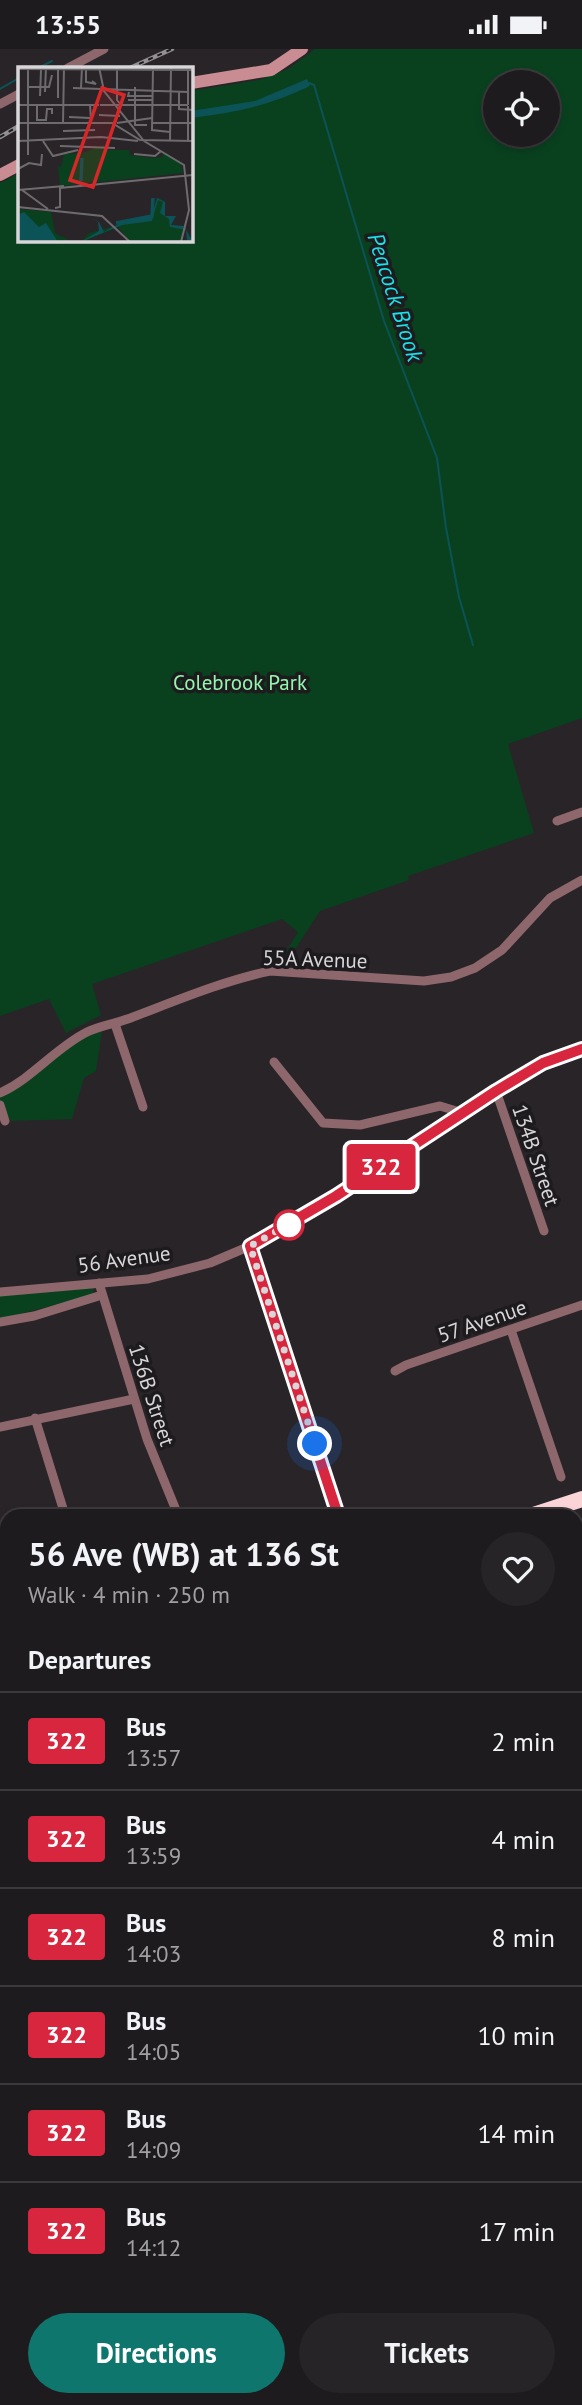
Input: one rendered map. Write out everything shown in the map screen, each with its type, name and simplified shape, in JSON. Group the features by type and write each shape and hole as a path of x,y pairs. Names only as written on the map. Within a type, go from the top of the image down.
{"highway":[{"path":"551,1509 582,1499"}],"street":[{"path":"70,67 104,49"},
{"path":"192,83 271,70 302,49"},
{"path":"0,104 18,95"},
{"path":"0,175 18,166"},
{"path":"557,821 582,812"},
{"name":"55A Avenue","path":"0,1093 18,1085 70,1042 89,1030 115,1024 251,975 270,971 424,981 451,977 475,968 502,950 550,898 582,880"},
{"path":"115,1024 143,1107"},
{"name":"56 Avenue","path":"0,1292 148,1279 211,1263 250,1246 336,1196 543,1063 582,1049"},
{"path":"274,1062 323,1123 360,1125 440,1106 464,1113"},
{"name":"134B Street","path":"496,1091 544,1231"},
{"path":"0,1105 5,1121"},
{"path":"250,1246 336,1509"},
{"name":"136B Street","path":"99,1283 147,1439 176,1509"},
{"path":"0,1322 34,1316 102,1295"},
{"name":"57 Avenue","path":"395,1371 582,1305"},
{"path":"511,1330 561,1477"},
{"path":"0,1427 134,1399"},
{"path":"35,1418 60,1509"}],"green space":[{"name":"Colebrook Park","path":"315,49 582,49 582,718 508,744 534,833 408,876 409,880 320,911 287,962 280,961 298,932 282,919 92,984 101,1015 66,1033 49,999 0,1016 0,183 18,174 18,241 192,241 192,91 259,80 288,69"},
{"path":"102,1030 96,1071 84,1078 72,1119 11,1121 0,1103 0,1095 71,1044"},
{"path":"93,1288 94,1295 0,1319 0,1296"}],"water":[{"path":"307,79 310,85 264,104 192,118 192,111 255,101"}],"waterway":[{"path":"40,67 52,61"},
{"path":"0,89 18,79"},
{"name":"Peacock Brook","path":"309,83 314,85 384,321 437,458 459,597 473,645"}],"railway":[{"path":"132,67 172,49"},
{"path":"0,137 18,127"}],"bus line":[{"name":"322","path":"336,1509 250,1246 336,1196 543,1063 582,1049"}],"route":[{"path":"289,1225 293,1222 250,1246 315,1444"}]}
